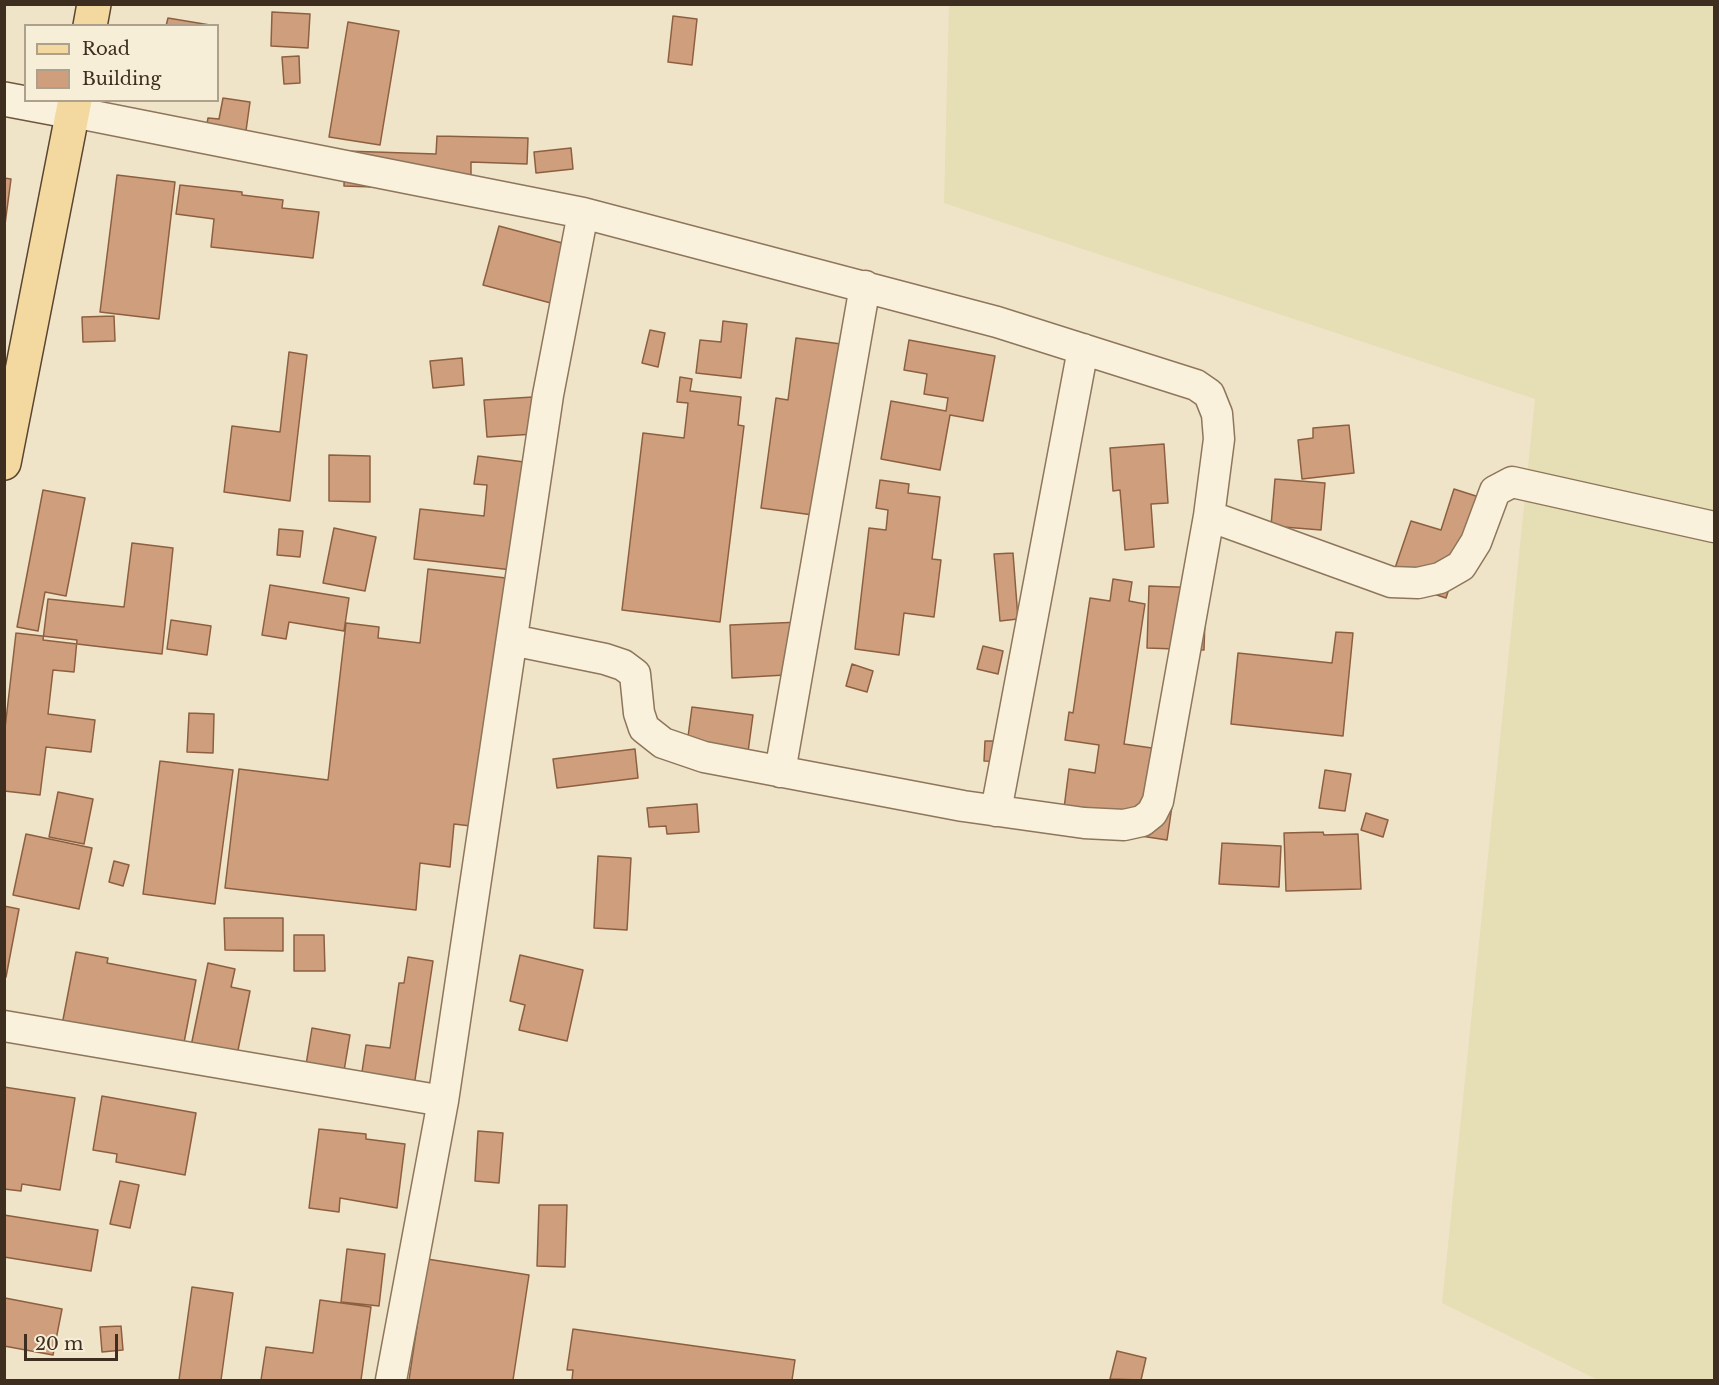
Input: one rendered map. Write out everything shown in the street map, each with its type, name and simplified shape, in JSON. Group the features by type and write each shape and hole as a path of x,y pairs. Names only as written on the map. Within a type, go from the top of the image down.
{"main road":[{"path":"90,24 94,4"},
{"path":"4,463 74,106"}],"street":[{"path":"4,99 24,101"},
{"path":"34,102 74,106 583,213 865,286 997,322 1196,385 1209,394 1217,414 1219,439 1209,516 1158,801 1152,813 1142,821 1124,825 1084,824 996,811 704,757 663,743 644,728 639,713 635,674 623,666 605,659 512,640"},
{"path":"391,1380 443,1101 549,395 583,213"},
{"path":"780,772 865,286"},
{"path":"996,811 1083,349"},
{"path":"1209,516 1391,582 1418,583 1440,578 1461,566 1476,542 1495,491 1512,482 1714,527"},
{"path":"4,1026 443,1101"}],"shaded area":[{"path":"949,5 1714,5 1714,1380 1598,1380 1442,1303 1535,399 944,203"}],"building":[{"path":"272,12 310,14 308,48 271,46"},
{"path":"673,16 697,19 692,65 668,62"},
{"path":"168,18 204,24 166,24"},
{"path":"348,22 399,31 380,145 329,137"},
{"path":"299,56 300,83 284,84 282,57"},
{"path":"223,98 250,102 245,138 250,160 202,153 208,118 219,119"},
{"path":"437,136 528,138 527,164 471,162 471,180 404,188 344,186 345,151 436,154"},
{"path":"571,148 573,169 536,173 534,152"},
{"path":"117,175 175,182 159,319 100,312"},
{"path":"4,178 11,179 4,232"},
{"path":"180,185 242,192 242,195 283,200 282,208 319,212 313,258 211,247 214,219 176,214"},
{"path":"499,226 577,247 562,306 483,285"},
{"path":"114,316 115,341 83,342 82,317"},
{"path":"723,321 747,324 741,378 696,373 700,340 721,342"},
{"path":"650,330 665,333 658,367 642,363"},
{"path":"796,338 856,346 835,518 761,508 776,398 788,400"},
{"path":"909,340 995,356 983,421 950,415 940,470 881,459 891,401 946,411 948,398 924,394 927,374 904,370"},
{"path":"289,352 307,355 290,501 224,492 232,426 280,432"},
{"path":"462,358 464,385 433,388 430,361"},
{"path":"680,377 692,379 690,391 741,397 738,425 744,426 720,622 622,610 643,433 684,438 688,403 677,402"},
{"path":"533,397 535,434 487,437 484,400"},
{"path":"1349,425 1354,473 1302,479 1298,440 1313,438 1313,428"},
{"path":"1164,444 1168,503 1151,504 1154,547 1125,550 1120,490 1113,491 1110,448"},
{"path":"329,455 370,456 370,502 329,501"},
{"path":"478,456 532,463 521,571 414,559 420,509 484,516 487,485 474,484"},
{"path":"1275,479 1325,483 1321,530 1271,526"},
{"path":"880,480 909,484 908,493 940,497 932,559 941,560 934,617 904,613 899,655 855,649 869,528 886,530 888,510 876,508"},
{"path":"1454,489 1479,497 1446,598 1391,580 1411,521 1441,530"},
{"path":"43,490 85,498 66,596 45,592 38,631 17,627"},
{"path":"334,528 376,537 365,591 323,583"},
{"path":"279,529 303,531 300,557 277,555"},
{"path":"132,543 173,548 162,654 43,640 48,599 124,607"},
{"path":"1013,553 1018,619 1000,621 994,554"},
{"path":"428,569 506,578 479,827 454,824 450,867 420,863 416,910 225,888 239,769 328,780 346,623 379,627 378,638 420,643"},
{"path":"1113,579 1132,582 1129,601 1145,604 1124,744 1180,752 1167,840 1062,824 1069,769 1095,773 1099,745 1065,740 1069,712 1073,713 1090,598 1110,601"},
{"path":"270,585 349,598 344,631 289,622 286,639 262,635"},
{"path":"1149,586 1206,588 1204,650 1147,648"},
{"path":"171,620 211,626 207,655 167,649"},
{"path":"801,622 803,674 732,678 730,625"},
{"path":"1336,632 1353,633 1343,736 1231,724 1238,653 1332,663"},
{"path":"16,633 77,640 74,672 53,670 48,714 95,720 91,752 46,747 40,795 4,791 4,737"},
{"path":"983,646 1003,651 998,674 977,669"},
{"path":"852,664 873,671 867,692 846,686"},
{"path":"692,707 753,715 746,767 685,759"},
{"path":"189,713 214,714 213,753 187,752"},
{"path":"985,741 1020,741 1019,762 984,761"},
{"path":"635,749 638,778 557,788 553,759"},
{"path":"160,761 233,770 215,904 143,894"},
{"path":"1325,770 1351,774 1345,811 1319,808"},
{"path":"58,792 93,799 84,844 49,837"},
{"path":"697,804 699,832 667,834 666,826 649,827 647,808"},
{"path":"1366,813 1388,820 1383,837 1361,830"},
{"path":"1323,832 1324,835 1358,834 1361,889 1286,891 1284,833"},
{"path":"26,834 92,848 79,909 13,895"},
{"path":"1222,843 1281,846 1279,887 1219,884"},
{"path":"598,856 631,858 627,930 594,928"},
{"path":"114,861 129,865 123,886 109,882"},
{"path":"4,906 19,909 6,977 4,976"},
{"path":"224,918 283,918 283,951 225,950"},
{"path":"294,935 324,935 325,971 294,971"},
{"path":"76,952 108,958 107,963 196,980 182,1053 61,1030"},
{"path":"520,955 583,970 567,1041 519,1030 525,1005 510,1001"},
{"path":"408,957 433,961 413,1093 360,1085 366,1045 390,1048 399,983 404,983"},
{"path":"208,963 235,969 231,987 250,991 236,1060 190,1051"},
{"path":"312,1028 350,1035 342,1083 304,1077"},
{"path":"4,1087 75,1098 60,1190 22,1184 21,1191 4,1189"},
{"path":"102,1096 196,1113 185,1175 116,1162 117,1154 93,1150"},
{"path":"319,1129 366,1134 366,1139 405,1144 397,1208 340,1198 339,1212 309,1208"},
{"path":"478,1131 503,1133 499,1183 475,1181"},
{"path":"120,1181 139,1185 130,1228 110,1224"},
{"path":"539,1205 567,1205 565,1267 537,1266"},
{"path":"4,1215 98,1230 91,1271 4,1257"},
{"path":"347,1249 385,1254 379,1306 341,1302"},
{"path":"427,1259 529,1275 513,1380 409,1380"},
{"path":"192,1287 233,1293 221,1380 179,1380"},
{"path":"5,1298 62,1309 53,1355 4,1346"},
{"path":"320,1300 371,1307 361,1380 261,1380 266,1347 313,1353"},
{"path":"121,1326 123,1350 102,1352 100,1327"},
{"path":"573,1329 795,1360 792,1380 572,1380 573,1370 567,1370"},
{"path":"1117,1351 1146,1358 1141,1380 1110,1379"}]}
